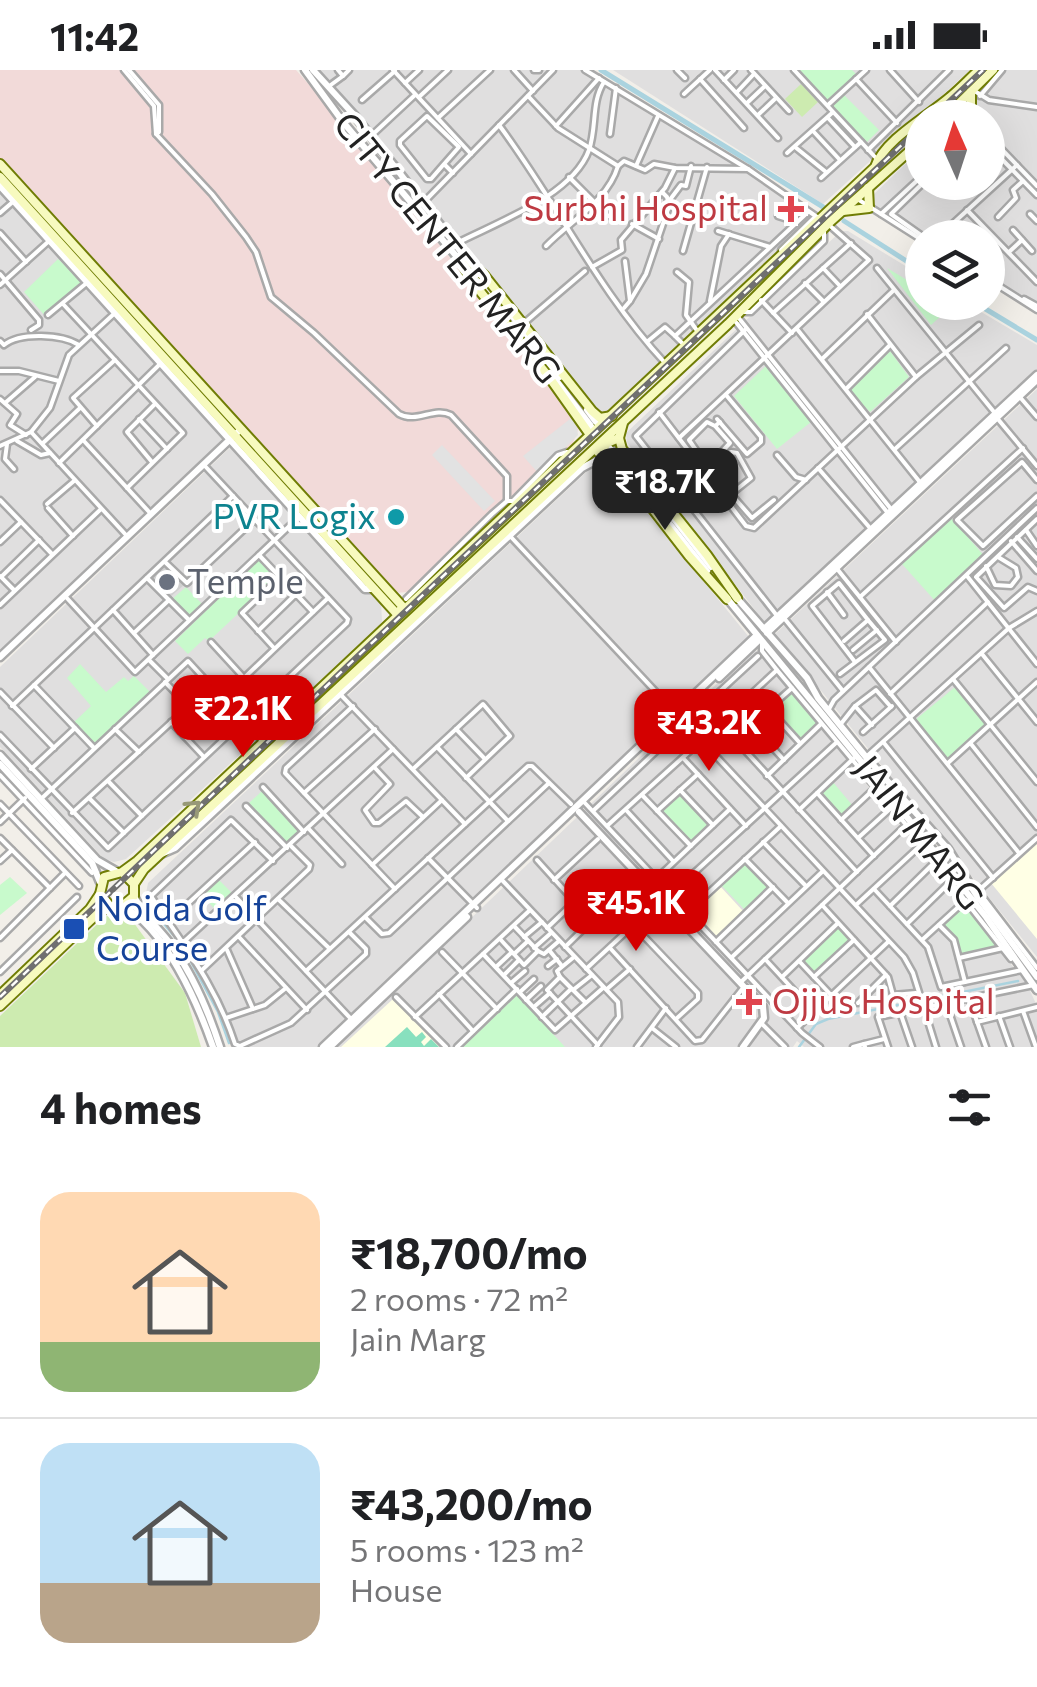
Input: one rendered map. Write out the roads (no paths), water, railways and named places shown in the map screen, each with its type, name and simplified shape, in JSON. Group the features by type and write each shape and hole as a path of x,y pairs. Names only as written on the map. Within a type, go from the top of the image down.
{"main road":[{"path":"0,1006 100,910 122,906 134,896 139,874 338,692 584,456 760,299 808,248 877,160 978,70"},
{"path":"963,100 993,70"},
{"path":"972,100 974,92"},
{"path":"0,995 90,910 100,894 100,882 137,862 384,626 576,450 598,423 667,366 797,237 857,199 905,155"},
{"path":"0,164 90,281 388,598"},
{"path":"0,177 375,590 388,598 406,599 423,592"},
{"path":"829,218 869,208 868,188"},
{"path":"797,237 800,247 808,248"},
{"path":"781,254 790,255 791,264"},
{"path":"464,260 484,276 598,423"},
{"path":"464,260 471,280 550,377 598,423"},
{"path":"716,317 713,329 735,318"},
{"path":"687,347 704,333 709,334 695,354"},
{"path":"624,419 610,445 617,465 709,581 732,598"},
{"path":"583,442 598,423"},
{"path":"584,456 610,445 622,448 707,554 732,598"},
{"path":"446,558 482,538"},
{"path":"384,626 388,598"},
{"path":"222,780 221,790 232,789"},
{"path":"119,872 134,884"},
{"path":"100,894 110,906"}],"street":[{"path":"126,70 159,106 156,134 246,237 262,267 271,298 399,414 410,418 439,412 451,415 507,476 506,501"},
{"name":"CITY CENTER MARG","path":"305,70 348,127 464,260"},
{"name":"CITY CENTER MARG","path":"313,70 369,134 464,260"},
{"path":"338,70 343,76"},
{"path":"328,87 350,70"},
{"path":"405,83 419,70"},
{"path":"348,127 352,121 369,134 448,70"},
{"path":"438,118 490,70"},
{"path":"514,70 533,91"},
{"path":"423,203 554,70"},
{"path":"585,70 748,168 808,212 829,218 869,260 679,438"},
{"path":"677,70 685,78"},
{"path":"684,94 712,70 778,138"},
{"path":"724,80 734,70"},
{"path":"794,70 877,160"},
{"path":"827,106 866,70"},
{"path":"890,70 917,100"},
{"path":"934,70 942,78"},
{"path":"921,100 950,70"},
{"path":"974,92 1002,70"},
{"path":"362,100 394,71 472,154"},
{"path":"736,92 752,72 789,112"},
{"path":"700,79 744,128"},
{"path":"856,79 897,123"},
{"path":"556,126 602,80"},
{"path":"455,244 549,195 570,177 590,148 602,80"},
{"path":"746,104 765,86"},
{"path":"610,134 616,88"},
{"path":"974,92 1037,108"},
{"path":"528,96 556,126 618,166"},
{"path":"757,115 776,98"},
{"path":"331,106 345,116 348,108"},
{"path":"787,153 833,112"},
{"path":"636,166 659,114"},
{"path":"868,150 905,115"},
{"path":"427,116 459,147 444,164 426,179 400,145 427,116"},
{"path":"828,118 855,147"},
{"path":"500,126 549,195 592,267 667,366"},
{"path":"812,131 840,161"},
{"path":"821,178 861,142"},
{"path":"794,147 827,172"},
{"path":"1005,156 1037,195"},
{"path":"1005,159 1037,186"},
{"path":"546,246 595,203 624,161 645,170 658,164 675,168 748,168"},
{"path":"444,164 453,173"},
{"path":"622,310 646,274 669,201 682,185 686,186 691,166"},
{"path":"683,251 707,167"},
{"path":"957,220 1014,167"},
{"path":"592,267 622,250 621,240 662,192 675,168"},
{"path":"570,177 608,216"},
{"path":"998,218 1016,198 1012,190 1023,180"},
{"path":"0,186 16,199 0,213"},
{"path":"662,192 669,201"},
{"path":"880,214 905,194"},
{"path":"857,199 905,228"},
{"path":"905,199 891,214 905,225"},
{"path":"967,210 1037,282"},
{"path":"675,336 808,212"},
{"path":"1030,214 1037,221"},
{"path":"778,216 795,223"},
{"path":"829,218 824,241 760,299 822,359 920,482"},
{"path":"783,235 797,237 795,223"},
{"path":"632,224 658,238"},
{"path":"1013,230 1032,251"},
{"path":"705,308 716,317 781,254 771,246 718,231"},
{"path":"0,233 26,262"},
{"path":"710,301 721,246 729,234"},
{"path":"3,283 55,236"},
{"path":"1009,252 1022,240"},
{"path":"773,313 850,243"},
{"path":"710,244 721,246"},
{"path":"761,256 768,263"},
{"path":"626,260 630,302"},
{"path":"750,266 757,275"},
{"path":"823,268 840,286"},
{"path":"878,268 1037,466"},
{"path":"523,324 586,272"},
{"path":"677,272 689,282 686,314 700,334"},
{"path":"0,274 3,283 39,320 39,325 31,330"},
{"path":"48,315 90,281"},
{"path":"806,283 823,302"},
{"path":"730,285 737,294"},
{"path":"1005,288 1037,308"},
{"path":"822,359 894,289"},
{"path":"63,304 183,432 127,488"},
{"path":"14,469 4,459 3,445 29,434 50,408 69,355 117,311"},
{"path":"868,314 916,377"},
{"path":"735,318 891,512"},
{"path":"707,468 746,526 752,529 916,377 979,326"},
{"path":"647,342 665,327 687,347"},
{"path":"744,330 638,432 637,440 843,692"},
{"path":"0,352 2,343 22,337 71,340 79,345"},
{"path":"846,389 890,345"},
{"path":"894,450 1006,348"},
{"path":"97,426 73,398 115,360"},
{"path":"59,463 163,361"},
{"path":"0,371 59,381"},
{"path":"38,375 2,401 17,414 11,426 42,444 127,536"},
{"path":"765,631 870,528 1037,378"},
{"path":"855,662 812,606 838,570 920,482 1037,378"},
{"path":"717,422 730,443 710,464 705,464 690,440 708,422 717,422 748,454 761,442 726,395"},
{"path":"1019,396 1037,417"},
{"path":"154,463 126,432 156,404"},
{"path":"42,444 80,408"},
{"path":"659,412 752,518 774,500"},
{"path":"139,419 168,450"},
{"path":"0,658 235,434 365,589 375,590"},
{"path":"16,440 41,454 50,453"},
{"path":"83,440 151,514"},
{"path":"860,598 1022,448"},
{"path":"406,599 506,501 514,501 558,455 576,450"},
{"path":"707,468 731,452 737,453 752,478 732,494"},
{"path":"776,455 796,477 806,480"},
{"path":"617,465 602,459 586,465 507,533 890,941 910,966 936,1047"},
{"path":"1037,480 1022,462 956,520 977,544 984,546 1037,496"},
{"path":"0,735 106,848 347,623 348,619 204,465"},
{"path":"818,468 870,528"},
{"path":"73,536 47,506 75,480"},
{"path":"12,706 234,496"},
{"path":"0,500 2,508 53,555"},
{"path":"766,776 825,718 834,700 1037,508"},
{"path":"0,606 102,509"},
{"path":"65,596 133,671 138,671 300,516"},
{"path":"164,562 188,584 254,518"},
{"path":"1037,519 976,579 1006,608 1028,586 1037,591"},
{"path":"0,542 21,522"},
{"path":"1026,530 1037,546"},
{"path":"1013,532 1037,560"},
{"path":"1008,538 1037,571"},
{"path":"15,592 1,576 39,540"},
{"path":"259,556 313,612"},
{"path":"986,566 998,587 1007,588 1014,583 1016,568 998,556"},
{"path":"838,570 896,642"},
{"path":"966,576 1037,664"},
{"path":"275,648 242,613 280,577"},
{"path":"147,578 190,621"},
{"path":"781,618 836,583 841,584 885,640 840,674"},
{"path":"823,591 844,615"},
{"path":"258,631 296,594"},
{"path":"223,698 328,598"},
{"name":"JAIN MARG","path":"732,598 807,678 825,718 840,724 878,786 992,921 1005,947 1036,984"},
{"name":"JAIN MARG","path":"732,598 794,686 840,739 938,836 1036,984"},
{"path":"134,634 169,600"},
{"path":"890,694 988,602"},
{"path":"112,610 166,680 222,741"},
{"path":"799,810 859,757 884,743 1009,628 1037,612"},
{"path":"844,641 868,620"},
{"path":"41,799 189,661 261,740 384,626"},
{"path":"853,650 877,630"},
{"path":"588,806 759,640 777,670 794,686"},
{"path":"210,642 244,678"},
{"path":"982,654 1037,722"},
{"path":"758,656 704,704 857,872"},
{"path":"868,667 894,705"},
{"path":"719,724 777,670"},
{"path":"750,724 800,678 816,694 834,700"},
{"path":"953,679 1036,778"},
{"path":"947,764 1037,682"},
{"path":"34,685 94,748"},
{"path":"840,724 876,690 910,720 1019,853"},
{"path":"0,692 54,748"},
{"path":"160,855 175,848 338,692 464,824"},
{"path":"413,769 482,704 510,736 466,778"},
{"path":"864,732 894,705"},
{"path":"72,813 189,706"},
{"path":"353,706 284,770 395,889"},
{"path":"856,706 872,724"},
{"path":"736,708 784,760"},
{"path":"768,709 800,744"},
{"path":"172,722 204,758"},
{"path":"326,1047 575,808 588,806 685,724"},
{"path":"31,769 75,728"},
{"path":"115,728 138,752"},
{"path":"456,728 486,759"},
{"path":"304,794 374,729"},
{"path":"586,970 840,739"},
{"path":"608,826 701,741"},
{"path":"884,743 993,878"},
{"path":"970,744 1037,827"},
{"path":"437,747 508,821"},
{"path":"171,952 393,749"},
{"path":"0,755 97,860 119,872"},
{"path":"683,758 746,826"},
{"path":"0,764 92,873"},
{"path":"306,972 530,766 662,898 716,942 799,1031 820,1047"},
{"path":"374,767 390,784 364,810 374,822 379,823 406,801 423,817"},
{"path":"657,810 698,774"},
{"path":"0,775 92,863 100,882"},
{"path":"108,781 142,816"},
{"path":"364,917 386,935 550,783"},
{"path":"841,820 878,786 1005,947 959,958"},
{"path":"263,787 342,864"},
{"path":"680,790 713,826"},
{"path":"816,794 874,856"},
{"path":"642,795 691,846"},
{"path":"0,822 26,798"},
{"path":"89,798 124,833"},
{"path":"372,865 442,800"},
{"path":"0,804 78,886"},
{"path":"202,970 310,867 246,806"},
{"path":"588,806 688,912 764,1010 761,1023 743,1047"},
{"path":"858,838 892,807"},
{"path":"656,878 730,809"},
{"path":"626,810 674,862"},
{"path":"273,861 234,821 228,821 152,892 152,899 202,970 234,1044 240,1046 278,1031 326,992 366,952 349,932"},
{"path":"610,948 699,1042 748,976 908,823"},
{"path":"688,912 781,826"},
{"path":"919,832 932,843 938,841 938,836"},
{"path":"0,838 50,888"},
{"path":"1037,838 978,890 1037,968"},
{"path":"554,880 598,839"},
{"path":"170,920 254,842"},
{"path":"763,842 806,886"},
{"path":"856,906 921,845"},
{"path":"0,862 12,850"},
{"path":"428,858 475,907"},
{"path":"745,859 789,904"},
{"path":"537,860 575,902"},
{"path":"890,906 935,862"},
{"path":"731,958 823,871"},
{"path":"0,938 66,873"},
{"path":"503,881 618,1002 620,1012 597,1046 547,990 560,977"},
{"path":"907,924 950,881"},
{"path":"500,939 524,965 549,930 594,885 698,994 676,1019"},
{"path":"716,942 773,888"},
{"path":"874,889 932,952 941,987 1022,970"},
{"path":"134,896 171,952 216,1047"},
{"path":"234,896 353,1021"},
{"path":"0,972 77,897"},
{"path":"278,899 330,949"},
{"path":"922,940 966,900"},
{"path":"564,947 610,902"},
{"path":"122,906 138,916 171,952"},
{"path":"822,906 886,976 893,995 946,1003 1036,984"},
{"path":"415,1016 530,910"},
{"path":"496,967 542,922"},
{"path":"782,977 838,924"},
{"path":"939,925 954,940 965,982"},
{"path":"514,926 542,955 559,941"},
{"path":"239,937 307,1010"},
{"path":"814,977 854,940"},
{"path":"799,1031 890,941"},
{"path":"227,950 253,1009"},
{"path":"549,950 562,966"},
{"path":"442,952 497,1009"},
{"path":"483,954 555,1030 630,969"},
{"path":"574,956 556,972 585,1003"},
{"path":"765,959 814,1012"},
{"path":"504,975 519,960"},
{"path":"548,966 557,960"},
{"path":"799,961 832,996"},
{"path":"512,984 525,971"},
{"path":"542,1017 592,976"},
{"path":"858,1003 886,976"},
{"path":"457,1047 534,980"},
{"path":"526,1000 542,986"},
{"path":"226,1018 274,999 286,988"},
{"path":"534,1008 550,992"},
{"path":"439,994 474,1031"},
{"path":"396,997 446,1047"},
{"path":"969,998 986,1047"},
{"path":"888,1047 878,1017 900,1012 921,999"},
{"path":"946,1003 961,1047"},
{"path":"637,1047 666,1008"},
{"path":"977,1022 1037,1008"},
{"path":"1024,1011 1036,1047"},
{"path":"900,1012 912,1047"},
{"path":"999,1016 1010,1047"},
{"path":"761,1023 785,1047"},
{"path":"651,1028 676,1047"},
{"path":"852,1047 886,1039"},
{"path":"807,1047 811,1040"}],"waterway":[{"path":"601,70 828,210"},
{"path":"844,221 905,260"},
{"path":"1004,320 1037,340"},
{"path":"144,900 179,942"},
{"path":"184,949 218,1012 229,1043"},
{"path":"799,1047 816,1024 828,1019 1018,981"}],"railway":[{"path":"951,100 983,70"},
{"path":"0,997 905,142"}],"place":[{"name":"Surbhi Hospital","path":"791,209"},
{"name":"PVR Logix","path":"396,517"},
{"name":"Temple","path":"167,582"},
{"name":"Noida Golf Course","path":"74,929"},
{"name":"Ojjus Hospital","path":"749,1002"}]}
